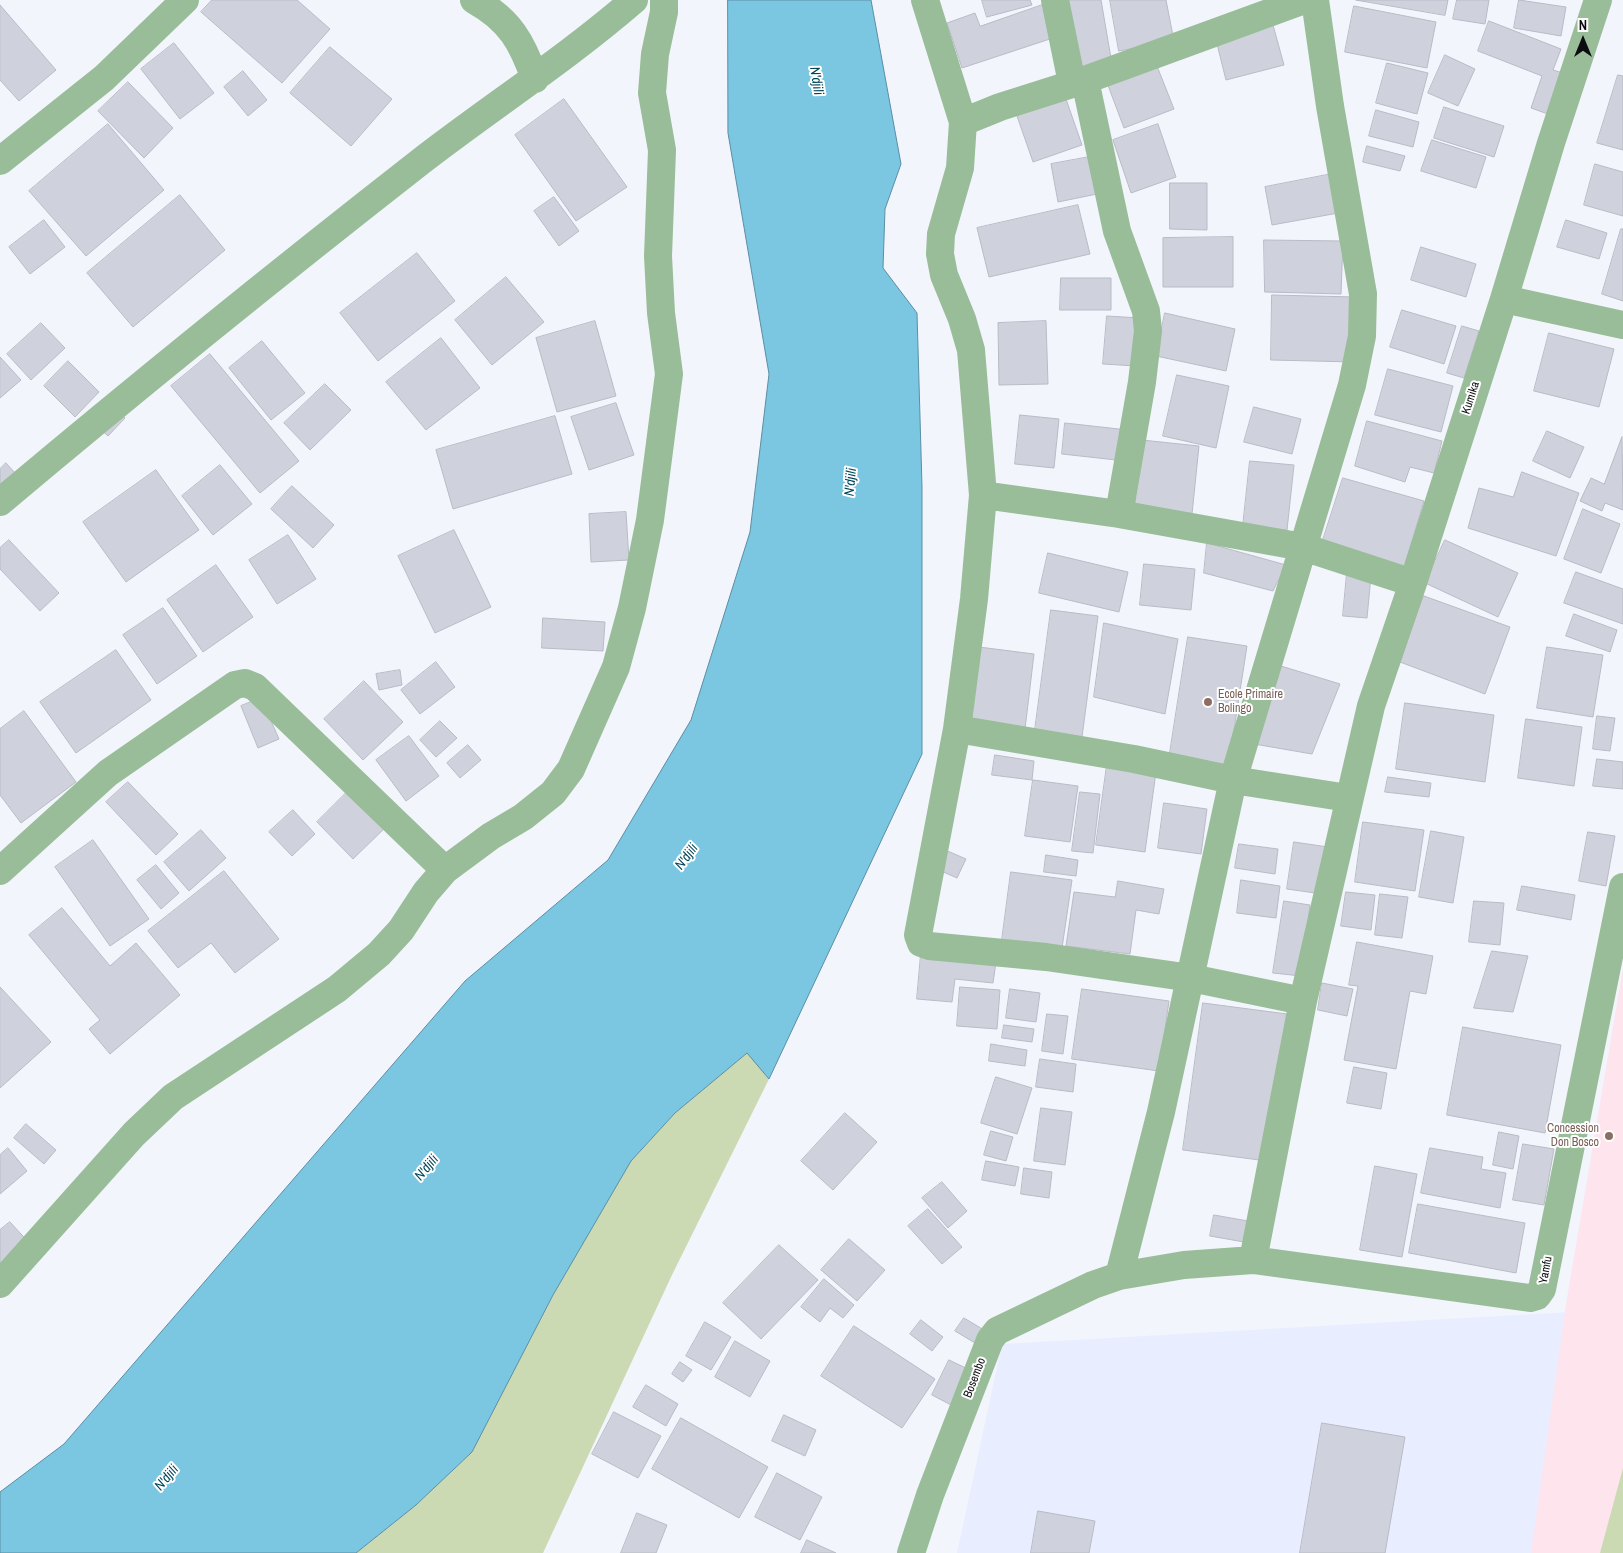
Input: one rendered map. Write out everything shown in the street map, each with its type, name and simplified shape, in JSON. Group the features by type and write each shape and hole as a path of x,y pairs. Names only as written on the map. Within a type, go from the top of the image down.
{"street":[{"path":"0,161 104,78 185,0"},
{"path":"474,0 490,9 517,35 535,79"},
{"path":"0,502 147,379 422,160 535,79 597,32 634,0"},
{"path":"0,1284 134,1134 167,1103 280,1025 337,989 379,954 401,930 426,892 444,870 491,836 523,818 553,793 571,769 616,666 632,608 650,520 669,374 661,313 658,256 662,150 652,92 655,54 664,12 664,0"},
{"path":"925,0 963,122 960,168 941,234 940,254 944,275 962,319 971,350 983,495 974,599 957,729 918,935 921,943 1046,957 1191,978 1303,1001"},
{"path":"1055,0 1117,231 1146,311 1148,331 1142,382 1119,514"},
{"path":"963,122 1000,107 1304,0"},
{"path":"1119,1276 1161,1112 1233,780 1352,385 1362,336 1363,294 1330,106 1315,0"},
{"name":"Kumika","path":"1253,1260 1303,1001 1348,798 1371,706 1413,583 1504,299 1551,143 1598,0"},
{"path":"1504,299 1623,325"},
{"path":"983,495 1119,514 1303,547 1413,583"},
{"path":"0,871 108,774 235,686 246,683 255,687 444,870"},
{"path":"957,729 1134,758 1233,780 1348,798"},
{"name":"Yamfu","path":"1119,1276 1184,1265 1253,1260 1530,1298 1537,1296 1542,1288 1623,887"},
{"name":"Bosembo","path":"912,1553 930,1495 990,1340 997,1331 1008,1325 1093,1285 1119,1276"}],"shaded area":[{"name":"Concession Don Bosco","path":"1623,968 1623,1553 1531,1553 1566,1304"},
{"path":"1588,1311 1553,1553 957,1553 1002,1344"}],"green space":[{"path":"748,1052 769,1079 671,1277 543,1553 356,1553 416,1505 472,1452 553,1295 631,1161 675,1113"},
{"path":"1623,1468 1623,1553 1600,1553"}],"water":[{"name":"N'djili","path":"728,0 871,0 901,164 885,209 883,268 917,313 922,487 922,754 769,1079 747,1053 675,1113 631,1161 553,1295 472,1452 416,1505 356,1553 0,1553 0,1492 64,1444 465,981 608,860 691,720 750,532 769,374 728,133"}],"building":[{"path":"212,0 297,0 330,29 282,83 201,12"},
{"path":"982,0 1030,0 1032,5 987,17"},
{"path":"1063,0 1101,0 1112,64 1075,70"},
{"path":"1110,0 1166,0 1174,41 1119,51"},
{"path":"1356,0 1448,0 1445,15"},
{"path":"1457,0 1489,0 1485,24 1453,19"},
{"path":"1519,0 1566,7 1561,36 1514,28"},
{"path":"1048,3 1059,36 962,68 947,23 975,13 980,26"},
{"path":"0,5 56,70 19,101 0,80"},
{"path":"1354,6 1436,22 1427,68 1345,52"},
{"path":"1489,21 1561,49 1553,70 1563,73 1548,114 1531,108 1542,76 1478,51"},
{"path":"1273,25 1284,65 1226,80 1216,40"},
{"path":"174,43 214,93 180,119 141,69"},
{"path":"330,47 392,99 351,146 290,93"},
{"path":"1445,55 1475,69 1458,106 1428,93"},
{"path":"1155,61 1174,109 1124,128 1106,80"},
{"path":"1387,63 1428,73 1417,114 1376,103"},
{"path":"243,71 267,100 248,116 224,87"},
{"path":"1618,75 1623,76 1623,150 1597,143"},
{"path":"128,82 173,128 144,158 98,111"},
{"path":"564,99 627,187 576,221 515,135"},
{"path":"1066,99 1082,145 1033,162 1017,116"},
{"path":"1444,107 1504,126 1494,157 1434,138"},
{"path":"1376,110 1419,122 1413,147 1369,136"},
{"path":"108,124 164,190 86,256 29,191"},
{"path":"1158,124 1176,177 1131,193 1113,140"},
{"path":"1432,140 1486,157 1476,188 1421,171"},
{"path":"1367,146 1405,156 1400,171 1363,162"},
{"path":"1095,156 1102,193 1058,202 1051,164"},
{"path":"1595,164 1623,172 1623,216 1584,205"},
{"path":"1337,173 1344,212 1272,225 1265,187"},
{"path":"1170,183 1207,183 1207,230 1170,229"},
{"path":"180,195 225,250 133,327 87,273"},
{"path":"554,197 579,231 559,246 534,211"},
{"path":"1078,205 1090,254 989,277 977,228"},
{"path":"44,220 65,247 30,274 9,247"},
{"path":"1566,220 1607,233 1599,259 1557,247"},
{"path":"1621,229 1623,229 1623,301 1602,294"},
{"path":"1233,237 1233,287 1163,287 1163,238"},
{"path":"1264,240 1343,241 1341,294 1265,292"},
{"path":"1421,247 1476,264 1466,297 1411,280"},
{"path":"417,253 455,301 378,361 340,313"},
{"path":"506,277 544,322 492,365 455,320"},
{"path":"1061,278 1111,278 1111,310 1060,310"},
{"path":"1272,295 1356,297 1355,362 1271,360"},
{"path":"1402,310 1456,326 1444,364 1390,347"},
{"path":"1165,313 1235,329 1226,371 1156,356"},
{"path":"1107,316 1140,318 1136,366 1103,364"},
{"path":"595,321 616,396 557,412 536,338"},
{"path":"1046,321 1048,384 999,385 998,323"},
{"path":"41,323 65,348 31,380 7,354"},
{"path":"1462,326 1479,331 1464,378 1447,373"},
{"path":"1549,333 1614,349 1599,407 1534,391"},
{"path":"441,338 480,388 426,430 386,382"},
{"path":"262,341 305,393 271,420 229,368"},
{"path":"210,354 299,461 260,493 171,386"},
{"path":"0,357 21,380 0,398"},
{"path":"68,361 99,392 75,417 44,386"},
{"path":"1388,369 1453,386 1441,432 1375,415"},
{"path":"1177,375 1229,386 1216,448 1163,436"},
{"path":"325,384 351,410 310,450 284,423"},
{"path":"616,403 634,455 589,470 571,417"},
{"path":"1254,407 1301,419 1292,454 1244,442"},
{"path":"116,409 125,418 108,436 98,427"},
{"path":"1020,415 1059,419 1054,468 1015,464"},
{"path":"555,416 572,474 453,509 436,450"},
{"path":"1367,421 1442,441 1434,473 1410,467 1405,482 1355,466"},
{"path":"1065,423 1128,430 1125,461 1062,454"},
{"path":"1547,431 1584,447 1570,478 1533,461"},
{"path":"1622,437 1623,510 1605,503 1602,511 1580,501 1591,478 1604,484"},
{"path":"1142,440 1199,446 1192,514 1135,508"},
{"path":"1250,461 1294,465 1287,530 1243,526"},
{"path":"6,463 16,474 0,489 0,469"},
{"path":"220,465 252,504 213,535 182,496"},
{"path":"156,470 199,530 126,582 83,522"},
{"path":"1522,472 1579,493 1556,556 1468,528 1479,488 1513,497"},
{"path":"1343,478 1424,501 1404,567 1322,543"},
{"path":"292,486 334,525 313,548 271,509"},
{"path":"1583,509 1620,524 1601,573 1564,559"},
{"path":"626,512 629,560 591,562 589,514"},
{"path":"454,530 491,607 435,633 398,556"},
{"path":"288,535 316,579 277,604 249,560"},
{"path":"9,540 59,593 40,611 0,569 0,548"},
{"path":"1445,540 1518,573 1498,617 1425,583"},
{"path":"1207,543 1286,565 1273,591 1204,573"},
{"path":"1048,553 1128,572 1119,612 1039,593"},
{"path":"1144,564 1195,569 1191,610 1140,605"},
{"path":"216,565 253,617 203,652 167,600"},
{"path":"1576,572 1623,589 1623,624 1564,603"},
{"path":"1347,573 1371,576 1367,618 1343,616"},
{"path":"1424,596 1510,627 1485,694 1400,662"},
{"path":"163,608 197,656 157,684 123,635"},
{"path":"1051,610 1098,616 1082,737 1035,730"},
{"path":"1574,614 1617,630 1610,652 1566,636"},
{"path":"543,618 605,622 603,651 542,648"},
{"path":"1104,623 1178,639 1165,714 1094,697"},
{"name":"Ecole Primaire Bolingo","path":"1188,637 1247,646 1228,768 1169,759"},
{"path":"979,647 1034,654 1025,729 970,722"},
{"path":"1547,647 1603,655 1593,717 1537,708"},
{"path":"116,650 151,700 76,753 40,702"},
{"path":"436,662 455,687 420,714 401,690"},
{"path":"1281,666 1340,684 1312,754 1254,744"},
{"path":"400,670 402,685 379,690 376,674"},
{"path":"364,681 403,722 363,760 324,719"},
{"path":"261,698 279,739 258,748 241,706"},
{"path":"1405,703 1494,715 1485,782 1396,769"},
{"path":"24,711 76,782 21,823 0,795 0,729"},
{"path":"1597,716 1615,718 1610,751 1593,749"},
{"path":"1526,719 1582,727 1574,786 1518,778"},
{"path":"440,721 457,738 436,757 420,740"},
{"path":"409,736 439,776 406,801 376,760"},
{"path":"468,745 481,760 460,778 447,763"},
{"path":"995,755 1034,761 1032,780 992,775"},
{"path":"1597,759 1623,762 1623,789 1593,786"},
{"path":"1107,765 1156,772 1145,852 1096,845"},
{"path":"1388,777 1431,783 1429,797 1385,792"},
{"path":"1033,780 1078,786 1070,842 1025,836"},
{"path":"128,782 178,834 156,855 106,802"},
{"path":"353,786 389,824 353,859 317,822"},
{"path":"1080,792 1100,794 1093,853 1072,851"},
{"path":"1164,803 1207,809 1201,854 1158,848"},
{"path":"293,810 315,834 292,856 269,832"},
{"path":"1363,822 1424,830 1415,891 1355,882"},
{"path":"201,830 226,858 189,891 164,862"},
{"path":"1431,831 1464,837 1453,903 1419,897"},
{"path":"1588,832 1615,836 1606,886 1579,881"},
{"path":"93,840 149,919 110,946 55,867"},
{"path":"1294,842 1328,847 1322,894 1287,889"},
{"path":"1239,844 1278,849 1275,874 1235,868"},
{"path":"943,849 966,859 957,878 934,868"},
{"path":"1046,855 1078,860 1076,876 1044,872"},
{"path":"156,865 179,893 161,909 137,880"},
{"path":"224,871 279,939 235,973 211,943 178,968 148,931"},
{"path":"1011,872 1072,880 1062,948 1002,940"},
{"path":"1241,880 1280,886 1276,918 1237,913"},
{"path":"1118,881 1164,889 1159,914 1136,910 1130,954 1066,946 1074,892 1115,897"},
{"path":"1522,886 1575,895 1571,920 1517,910"},
{"path":"1346,892 1375,895 1371,930 1341,926"},
{"path":"1380,894 1408,897 1402,938 1375,935"},
{"path":"1284,901 1310,905 1301,976 1273,973"},
{"path":"1474,901 1504,903 1500,945 1469,942"},
{"path":"62,908 110,966 136,943 180,995 110,1054 89,1029 100,1020 29,935"},
{"path":"1357,942 1433,956 1426,994 1410,991 1396,1069 1344,1060 1358,986 1349,985"},
{"path":"1492,951 1528,956 1513,1012 1474,1008"},
{"path":"921,954 996,962 993,983 955,979 952,1002 917,999"},
{"path":"1322,983 1353,989 1347,1016 1318,1010"},
{"path":"0,987 51,1042 0,1088"},
{"path":"960,987 1000,990 997,1029 957,1026"},
{"path":"1010,989 1040,993 1036,1022 1006,1018"},
{"path":"1082,989 1169,1001 1159,1071 1072,1059"},
{"path":"1203,1003 1287,1014 1267,1161 1183,1150"},
{"path":"1047,1014 1068,1016 1063,1054 1042,1051"},
{"path":"1004,1025 1034,1029 1032,1042 1002,1038"},
{"path":"1463,1027 1561,1045 1545,1133 1447,1115"},
{"path":"991,1044 1027,1050 1025,1066 989,1061"},
{"path":"1040,1059 1076,1064 1073,1092 1036,1087"},
{"path":"1354,1067 1387,1073 1381,1109 1347,1103"},
{"path":"996,1077 1032,1088 1017,1134 981,1123"},
{"path":"1041,1108 1072,1112 1065,1165 1034,1161"},
{"path":"845,1113 877,1142 833,1190 801,1161"},
{"path":"26,1124 56,1150 44,1164 14,1138"},
{"path":"991,1131 1013,1137 1006,1161 984,1155"},
{"path":"1499,1132 1519,1136 1513,1169 1493,1165"},
{"path":"1523,1144 1554,1149 1544,1205 1513,1200"},
{"path":"8,1148 27,1171 0,1194 0,1155"},
{"path":"1430,1148 1483,1157 1481,1169 1506,1173 1500,1208 1421,1193"},
{"path":"986,1161 1019,1167 1015,1186 982,1180"},
{"path":"1375,1166 1417,1174 1402,1257 1360,1250"},
{"path":"1024,1168 1052,1172 1049,1198 1021,1194"},
{"path":"942,1182 967,1211 948,1228 922,1198"},
{"path":"1418,1204 1525,1223 1516,1273 1409,1253"},
{"path":"928,1209 962,1247 942,1264 908,1226"},
{"path":"1214,1215 1248,1221 1244,1242 1210,1236"},
{"path":"10,1222 33,1247 0,1266 0,1230"},
{"path":"849,1239 885,1270 857,1301 821,1270"},
{"path":"779,1245 818,1280 761,1339 723,1303"},
{"path":"824,1279 854,1305 843,1318 830,1308 820,1322 801,1307"},
{"path":"964,1318 984,1330 975,1343 955,1331"},
{"path":"921,1320 943,1337 932,1351 910,1334"},
{"path":"705,1322 731,1337 711,1370 686,1356"},
{"path":"854,1326 935,1379 902,1428 821,1376"},
{"path":"735,1341 770,1361 750,1397 715,1377"},
{"path":"949,1360 970,1370 953,1406 932,1395"},
{"path":"680,1362 692,1370 683,1382 672,1374"},
{"path":"646,1385 678,1404 666,1426 633,1407"},
{"path":"614,1412 661,1436 638,1478 592,1454"},
{"path":"784,1415 816,1430 805,1456 772,1441"},
{"path":"681,1418 768,1467 739,1518 652,1469"},
{"path":"1322,1423 1405,1437 1385,1553 1300,1553"},
{"path":"777,1473 822,1497 800,1540 755,1517"},
{"path":"1038,1511 1095,1521 1089,1553 1031,1553"},
{"path":"637,1513 667,1525 656,1553 621,1553"},
{"path":"807,1540 836,1553 801,1553"}],"place":[{"name":"Ecole Primaire Bolingo","path":"1208,702"},
{"name":"Concession Don Bosco","path":"1609,1136"}]}
